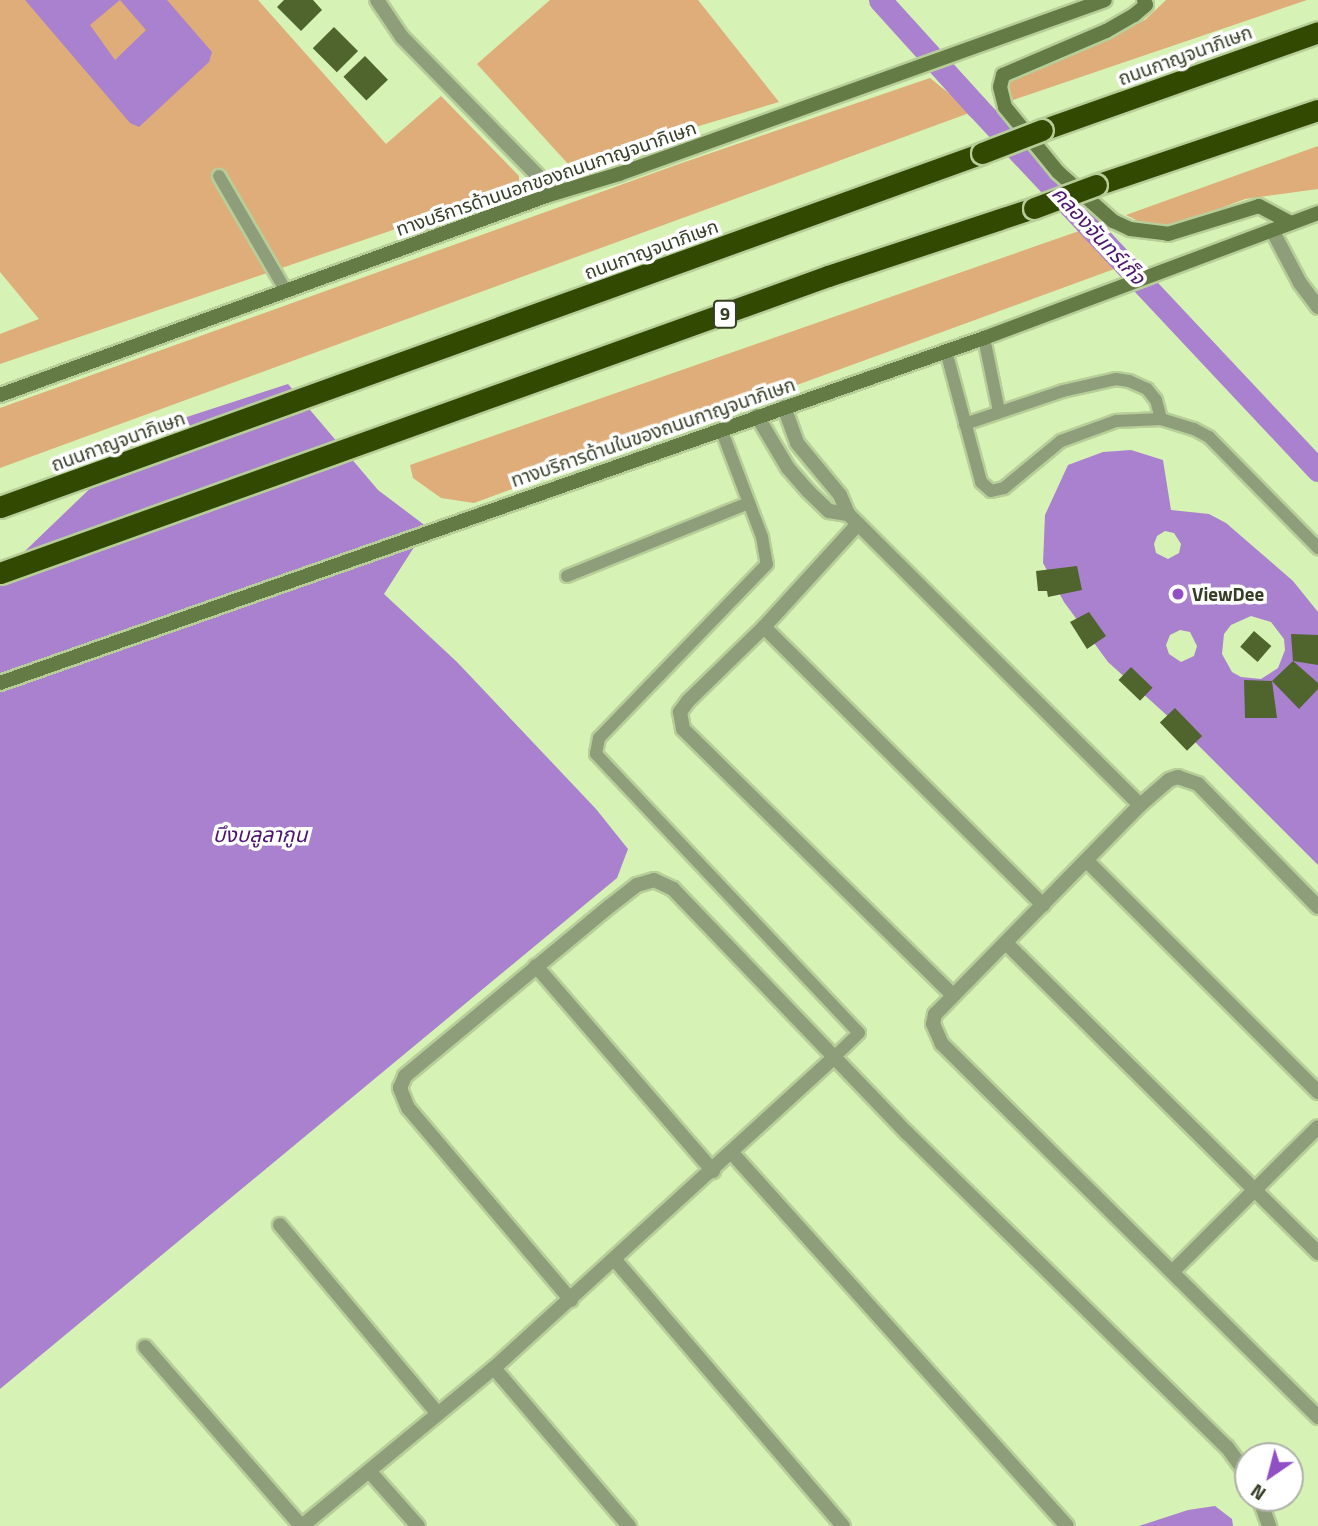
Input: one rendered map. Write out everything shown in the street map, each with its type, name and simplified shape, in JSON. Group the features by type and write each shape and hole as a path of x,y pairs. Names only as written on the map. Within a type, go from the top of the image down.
{"highway":[{"name":"ถนนกาญจนาภิเษก","path":"0,507 1318,32"},
{"name":"9","path":"0,573 828,276 1318,110"}],"main road":[{"name":"ทางบริการด้านนอกของถนนกาญจนาภิเษก","path":"0,395 549,194 619,174 1105,0"},
{"path":"1144,0 1146,5 1134,15 1106,31 1003,75 1000,87 1005,107 1058,172 1113,221 1130,229 1168,234 1259,206 1292,223"},
{"name":"ทางบริการด้านในของถนนกาญจนาภิเษก","path":"0,683 488,509 984,338 1318,213"}],"street":[{"path":"377,0 402,37 537,175 549,194"},
{"path":"1272,230 1300,283 1318,307"},
{"path":"784,407 797,443 840,495 853,519 1140,805"},
{"path":"757,416 788,468 808,491 829,511 853,519"},
{"path":"853,519 764,627 688,701 680,712 683,729 953,995"},
{"path":"764,627 1043,905"},
{"path":"1318,907 1198,784 1187,778 1169,780 1140,805 935,1014 935,1033 942,1044 1318,1418"},
{"path":"1087,861 1318,1092"},
{"path":"571,1300 408,1108 400,1088 405,1076 423,1059 536,966 637,885 654,880 673,889 907,1133 1234,1457"},
{"path":"1006,943 1318,1254"},
{"path":"536,966 713,1171"},
{"path":"145,1347 302,1526 494,1368 713,1171 834,1057"},
{"path":"1173,1271 1318,1127"},
{"path":"732,1153 1067,1526"},
{"path":"280,1225 438,1414"},
{"path":"615,1260 843,1526"},
{"path":"494,1368 629,1526"},
{"path":"370,1472 418,1526"}],"lane":[{"path":"219,176 286,291"},
{"path":"984,338 999,411"},
{"path":"946,351 981,482 994,492 1004,488 1061,442 1116,421 1161,418 1209,437 1318,548"},
{"path":"965,424 1063,391 1116,380 1129,381 1147,389 1156,400 1161,418"},
{"path":"721,429 762,537 767,564 599,738 596,754 859,1033 834,1057"},
{"path":"567,576 749,503"}],"shaded area":[{"path":"0,0 258,0 386,144 441,96 519,176 519,187 0,364 0,334 39,319 0,272"},
{"path":"550,0 698,0 779,102 569,165 477,64"},
{"path":"1166,0 1307,0 1013,100 1008,89 1011,78 1145,20"},
{"path":"930,78 972,112 0,468 0,408 676,165"},
{"path":"1318,146 1318,189 1245,199 1184,222 1159,227 1126,215"},
{"path":"1082,230 1117,268 474,503 441,498 413,478 410,465"}],"water":[{"path":"25,0 120,0 167,0 212,52 209,62 139,127 130,123","holes":["120,0 146,30 115,60 90,25"]},
{"name":"บึงบลูลากูน","path":"288,384 378,490 427,527 384,594 457,662 596,809 628,849 617,878 0,1389 0,575 153,428"},
{"path":"1131,450 1163,460 1171,510 1209,514 1226,523 1293,581 1318,612 1318,865 1182,729 1108,662 1064,602 1043,563 1045,515 1068,465 1103,452","holes":["1165,531 1174,533 1181,544 1179,553 1168,559 1156,553 1154,544 1157,536","1251,616 1271,622 1284,639 1285,650 1278,668 1261,679 1241,677 1232,672 1222,654 1224,634 1231,625","1180,630 1190,632 1197,646 1194,656 1181,662 1169,654 1166,645 1170,635"]},
{"path":"1215,1506 1232,1519 1233,1526 1139,1526 1188,1510"}],"building":[{"path":"284,0 313,0 322,10 301,31 277,7"},
{"path":"334,27 358,51 337,72 313,48"},
{"path":"365,56 388,80 366,101 343,77"},
{"path":"1077,566 1082,590 1048,597 1047,591 1038,591 1036,571"},
{"path":"1089,612 1106,636 1087,649 1070,622"},
{"path":"1254,631 1271,646 1258,662 1240,647"},
{"path":"1291,634 1318,635 1318,665 1293,661"},
{"path":"1293,661 1318,683 1318,689 1299,709 1272,681"},
{"path":"1131,667 1153,688 1140,701 1118,680"},
{"path":"1244,680 1272,681 1277,718 1245,718"},
{"path":"1175,708 1202,736 1187,751 1160,723"}],"waterway":[{"name":"คลองจันทร์เก็จ","path":"880,0 1318,470"}],"place":[{"name":"ViewDee","path":"1178,594"}]}
